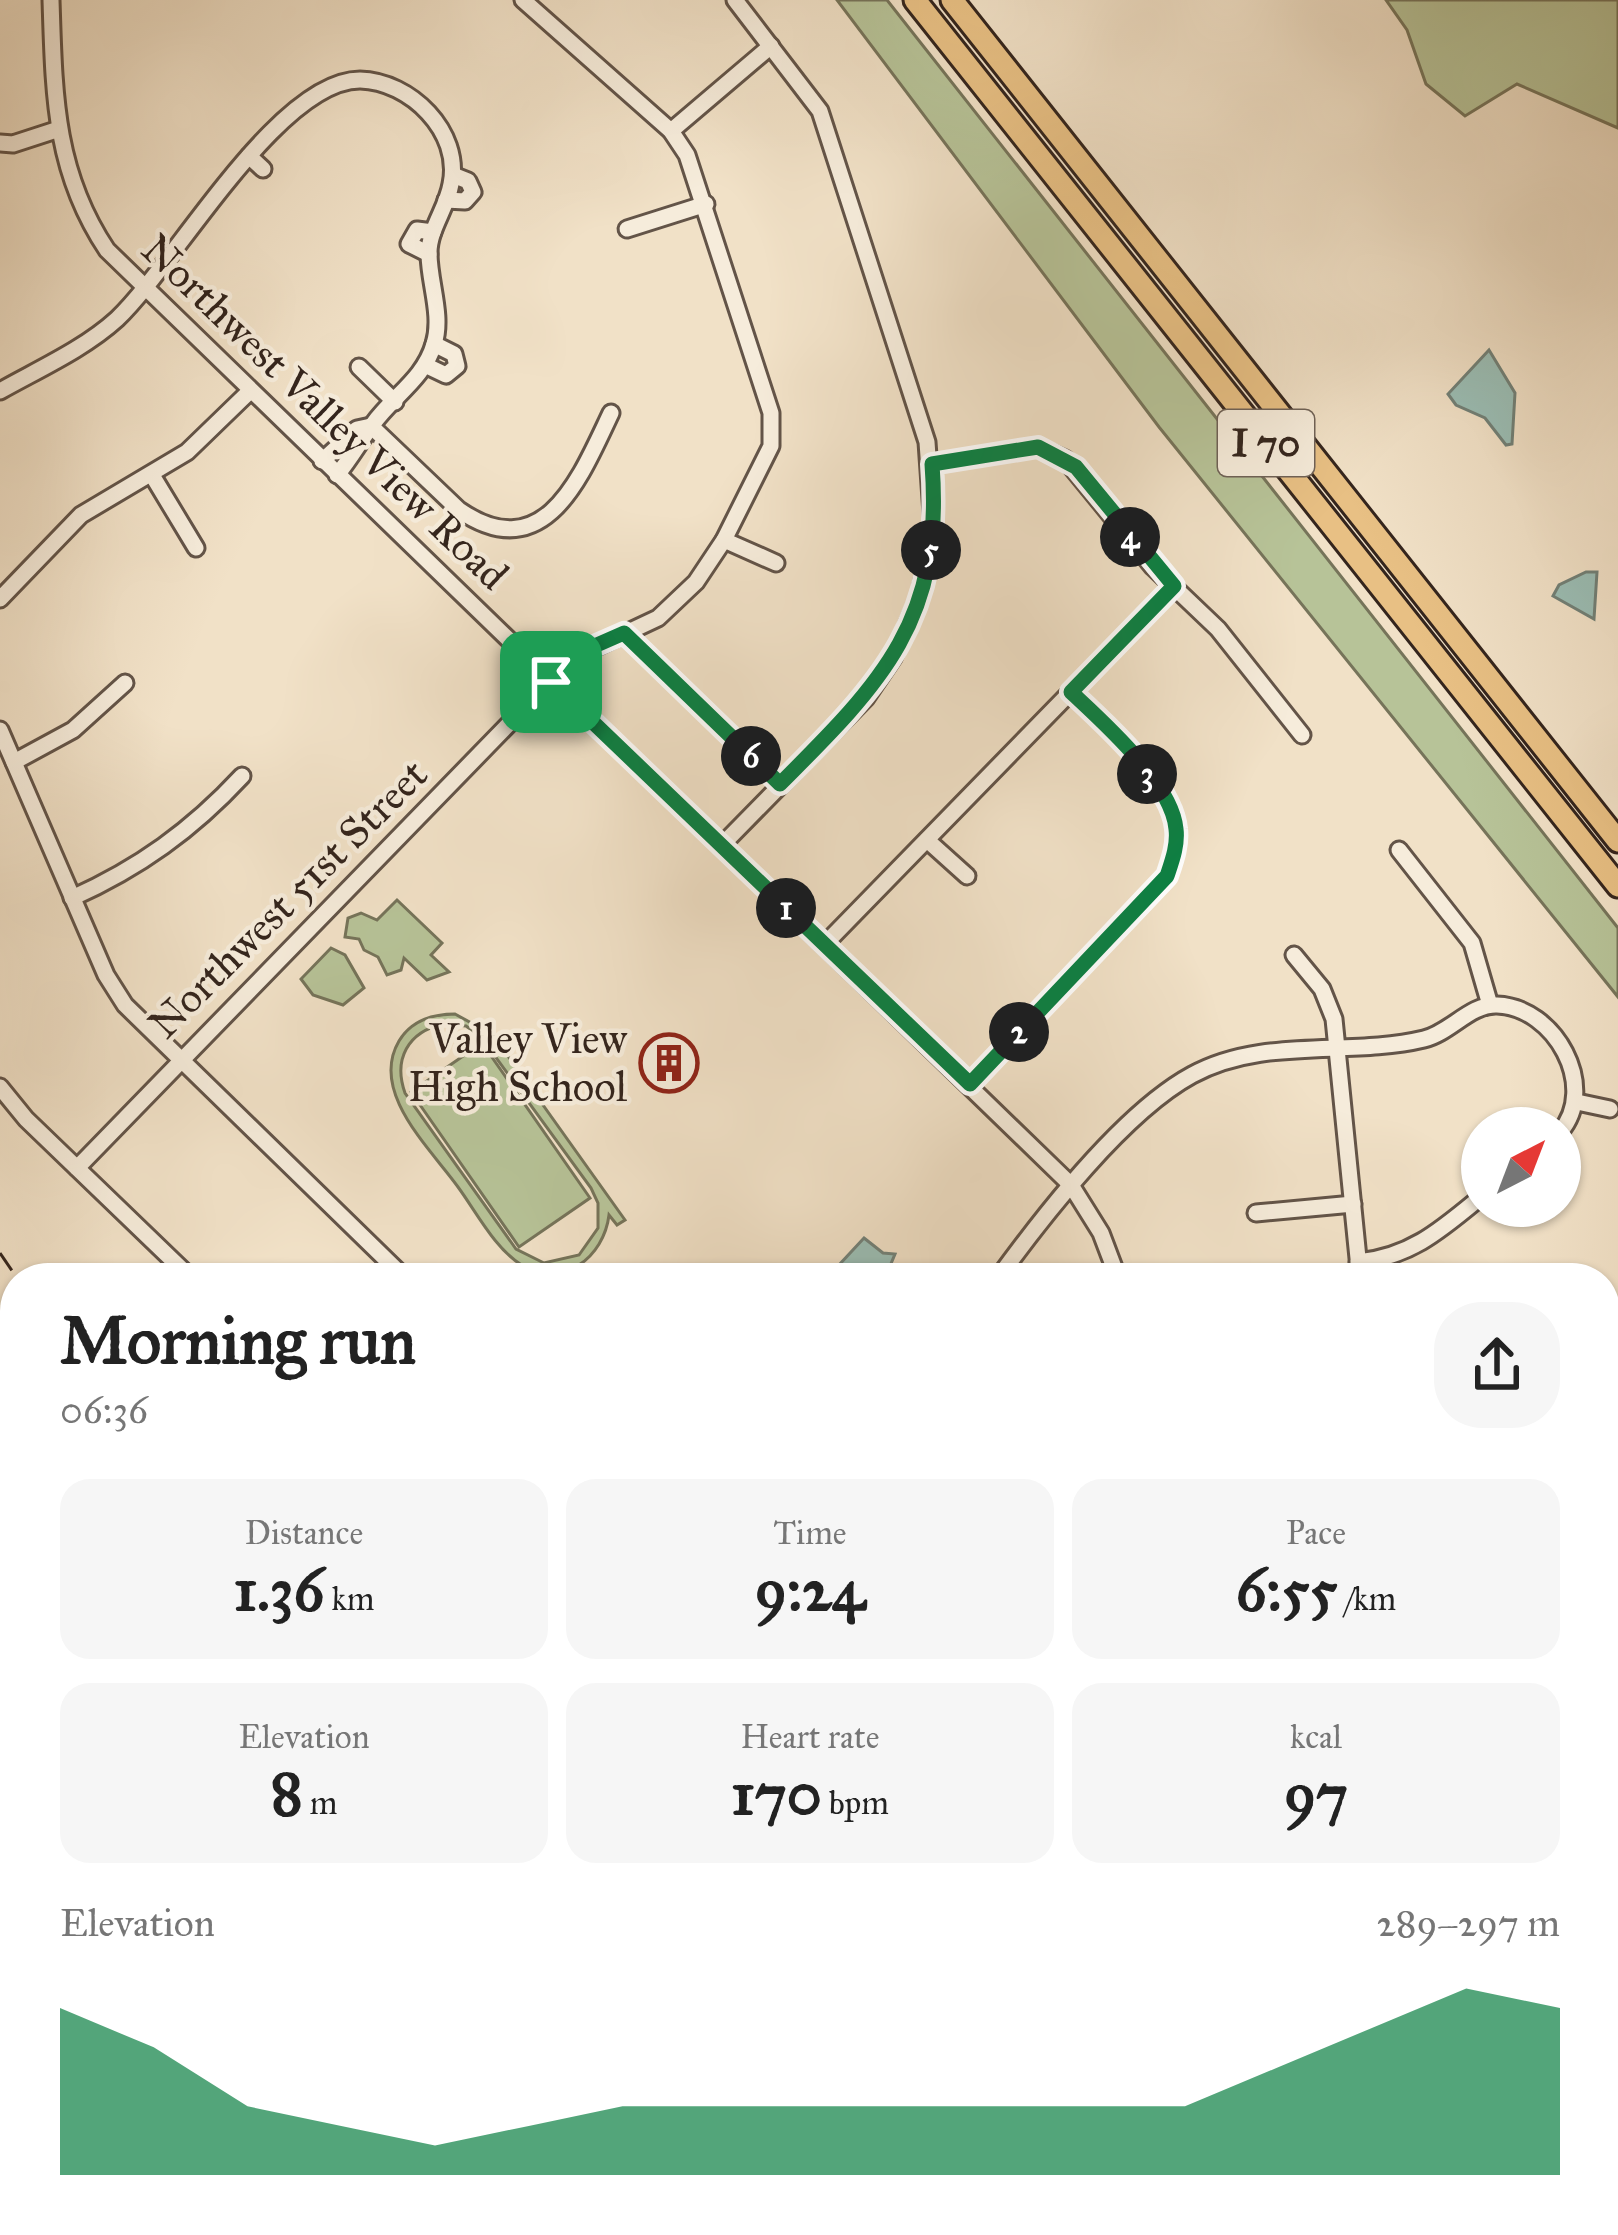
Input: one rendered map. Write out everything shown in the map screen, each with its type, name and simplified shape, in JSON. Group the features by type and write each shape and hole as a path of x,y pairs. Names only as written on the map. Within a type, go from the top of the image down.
{"highway":[{"name":"I 70","path":"915,0 1618,886"},
{"name":"I 70","path":"952,0 1618,841"}],"street":[{"name":"Northwest Valley View Road","path":"51,0 56,130 69,180 92,227 144,290 1072,1185 1101,1233 1112,1263"},
{"path":"523,0 671,131 771,46"},
{"path":"723,844 866,698 904,638 932,546 932,464 820,111 735,0"},
{"path":"0,391 100,332 144,290 249,156 309,97 358,80 404,93 430,113 447,142 453,175 468,181 473,193 465,201 446,200 433,232 429,254 437,322 425,365 371,426 366,441 337,475"},
{"path":"0,142 14,144 56,130"},
{"name":"Northwest 51st Street","path":"76,1168 551,682 583,651 672,607 724,539 766,463 774,427 706,204 671,131"},
{"path":"249,156 262,169"},
{"path":"627,230 706,204"},
{"path":"425,365 446,375 457,366 454,354 434,344"},
{"path":"359,367 395,402"},
{"path":"0,598 81,515 187,452 250,391"},
{"path":"371,426 459,509 474,520 507,527 544,519 563,504 611,413"},
{"path":"322,461 357,429 371,426"},
{"path":"932,464 1018,448 1052,452 1076,467 1174,586 1218,629 1302,736"},
{"path":"152,475 196,548"},
{"path":"724,539 776,563"},
{"path":"824,945 1174,586"},
{"path":"624,633 780,784"},
{"path":"14,762 74,730 125,683"},
{"path":"970,1084 1167,876 1174,854 1176,829 1170,808 1119,738 1071,692"},
{"path":"0,730 106,975 125,1005 390,1263"},
{"path":"72,898 141,864 204,816 242,776"},
{"path":"928,840 967,876"},
{"path":"1399,850 1472,943 1490,1005"},
{"path":"1294,956 1330,1004 1358,1263"},
{"path":"1010,1263 1072,1185 1159,1099 1196,1072 1244,1056 1430,1038 1490,1005 1520,1010 1541,1024 1572,1065 1573,1107"},
{"path":"0,1087 175,1263"},
{"path":"1576,1102 1610,1109"},
{"path":"1256,1213 1353,1204"},
{"path":"1376,1263 1425,1243 1461,1213"}],"green space":[{"path":"837,0 887,0 1618,928 1618,997 1159,427"},
{"path":"1386,0 1618,0 1618,128 1517,84 1465,116 1426,84 1407,30"},
{"path":"397,900 442,943 431,955 449,972 427,980 404,958 401,970 387,975 378,957 364,950 359,939 345,937 348,918 361,913 377,920"},
{"path":"331,948 345,955 364,988 343,1005 313,995 301,979"},
{"path":"455,1014 493,1035 625,1220 617,1225 609,1215 599,1244 581,1263 544,1263 519,1263 513,1259 407,1118 392,1080 392,1060 404,1034 430,1017","holes":["466,1026 481,1037 598,1203 598,1228 579,1255 544,1263 516,1249 405,1093 401,1069 406,1049 431,1028"]},
{"path":"482,1043 590,1198 519,1247 411,1092"}],"water":[{"path":"1489,350 1515,393 1512,444 1506,445 1485,418 1456,405 1448,394"},
{"path":"1597,572 1594,619 1553,596 1559,585"},
{"path":"864,1238 883,1253 895,1254 891,1263 841,1263"}],"railway":[{"path":"0,1253 7,1263"}],"place":[{"name":"Valley View High School","path":"669,1063"}],"route":[{"path":"1038,447 1076,467 1153,567 1174,586 1071,692 1119,738 1170,808 1176,829 1174,854 1167,876 970,1084 551,682 583,651 624,633 780,784 866,698 904,638 932,546 932,464 1038,447"}]}
